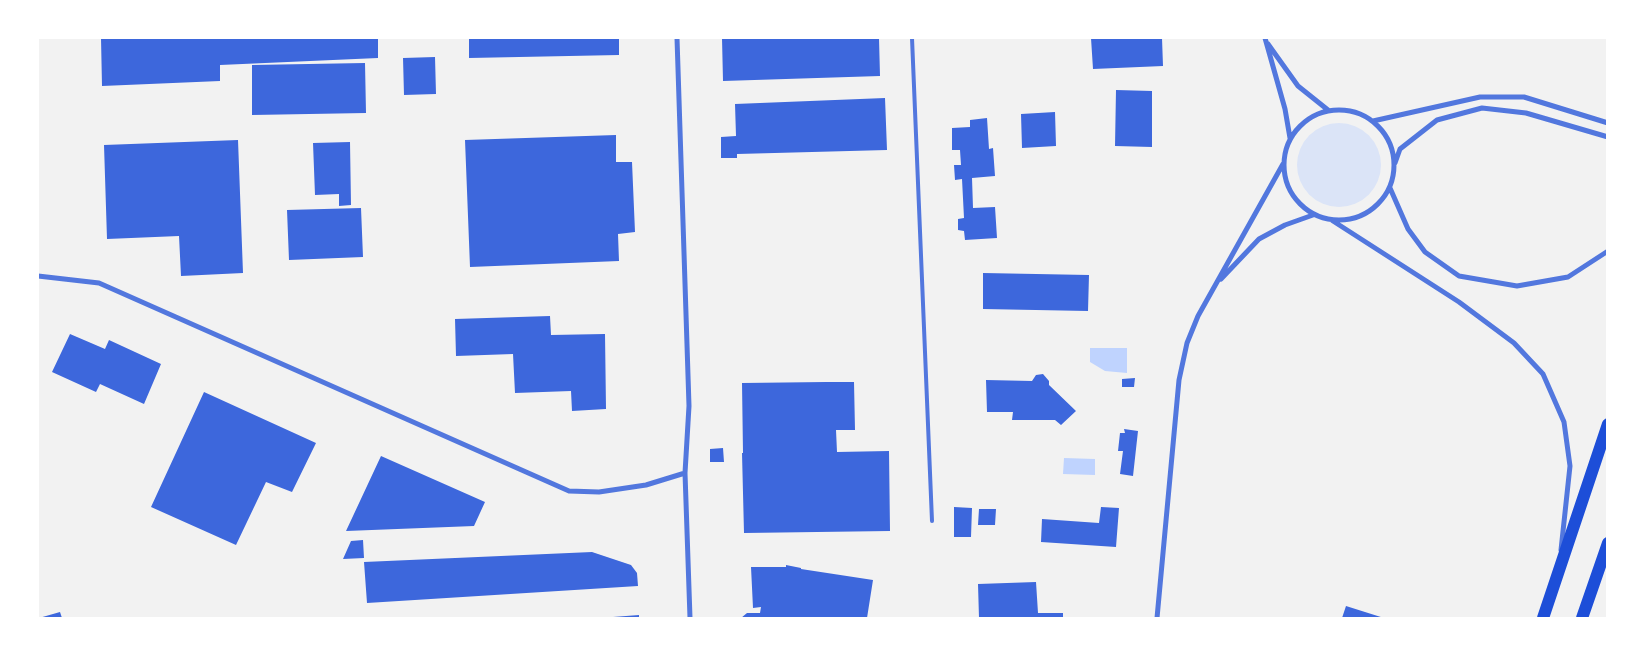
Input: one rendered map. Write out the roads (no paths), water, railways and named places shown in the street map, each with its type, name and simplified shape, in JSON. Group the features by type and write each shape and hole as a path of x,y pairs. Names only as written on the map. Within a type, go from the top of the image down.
{"main road":[{"path":"1543,618 1608,424"},
{"path":"1582,618 1608,543"}],"street":[{"path":"677,38 689,406 685,473 690,618"},
{"path":"1266,40 1298,86 1328,110"},
{"path":"1156,618 1179,380 1187,343 1198,316 1283,164 1290,138 1285,109 1266,40"},
{"path":"1373,121 1480,97 1524,97 1608,123"},
{"path":"1333,221 1354,219 1371,211 1390,188 1394,163 1400,149 1437,120 1482,108 1526,113 1608,137"},
{"path":"1290,138 1306,120 1328,110 1343,110 1359,114 1373,121 1387,138 1394,163"},
{"path":"1283,164 1296,202 1313,215 1333,221 1459,302 1514,342 1543,374 1564,422 1570,466 1558,572"},
{"path":"1390,188 1408,229 1426,252 1459,276 1517,286 1568,277 1608,251"},
{"path":"1216,285 1259,239 1285,225 1313,215"},
{"path":"38,276 99,283 569,491 598,492 646,485 685,473"}],"lane":[{"path":"912,38 932,521"}],"water":[{"path":"1090,348 1127,348 1127,373 1105,371 1090,362"},
{"path":"1064,458 1095,459 1095,475 1063,474"}]}
